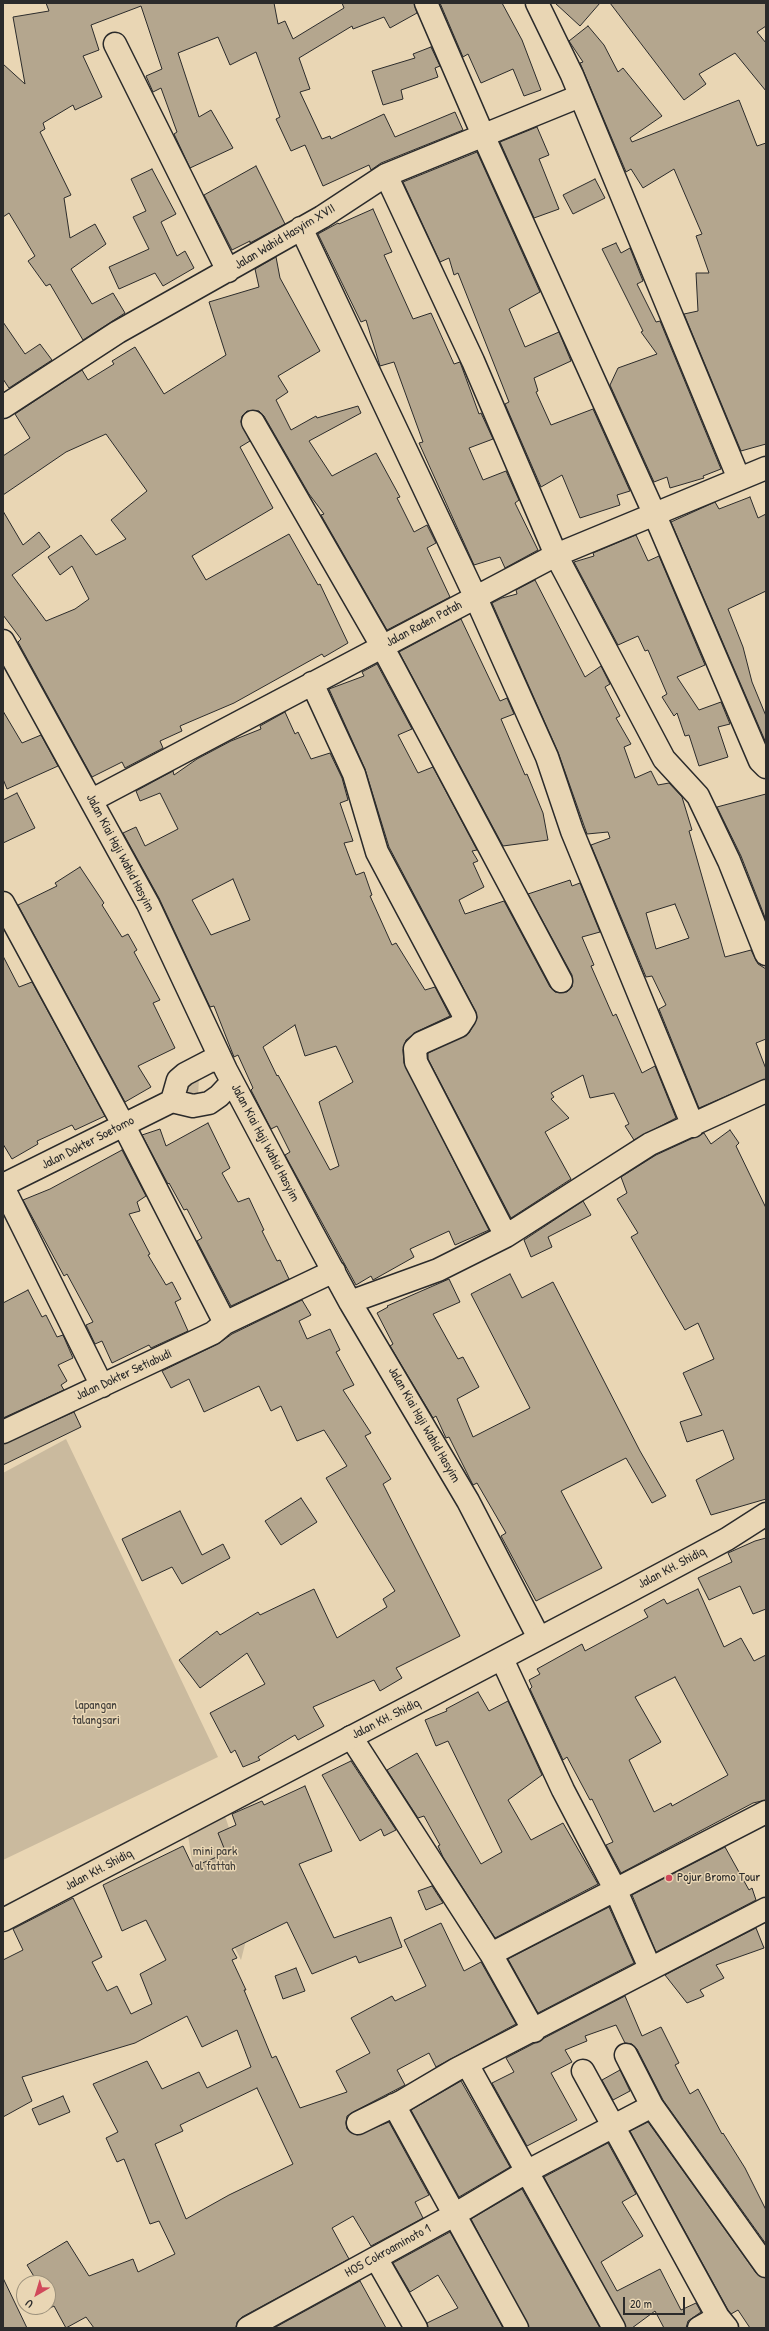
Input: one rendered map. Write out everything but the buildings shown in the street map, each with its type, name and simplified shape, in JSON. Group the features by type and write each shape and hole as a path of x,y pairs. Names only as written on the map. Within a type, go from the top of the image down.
{"street":[{"path":"426,3 483,135 654,514 760,761 766,767"},
{"path":"537,3 580,96 740,479"},
{"path":"115,44 228,271"},
{"name":"Jalan Wahid Hasyim XVII","path":"3,407 118,332 302,228 386,175 580,96"},
{"path":"386,175 473,361 556,555 664,759 698,796 729,861 766,954"},
{"path":"302,228 475,596 547,757 572,831 693,1126"},
{"path":"252,422 382,646 561,981"},
{"name":"Jalan Raden Patah","path":"92,800 475,596 556,555 766,468"},
{"name":"Jalan Kiai Haji Wahid Hasyim","path":"3,641 92,800 102,824 148,904 232,1082 350,1302 468,1501 539,1638"},
{"path":"312,683 354,774 377,852 465,1016 459,1026 421,1043 415,1049 416,1062 506,1236"},
{"path":"3,903 124,1126 220,1314"},
{"path":"221,1060 210,1061 185,1074 178,1080 172,1101 193,1106 209,1103 219,1096 232,1082"},
{"path":"350,1302 438,1270 506,1236 650,1144 693,1126 728,1107 766,1091"},
{"name":"Jalan Dokter Soetomo","path":"3,1186 124,1126 150,1110 172,1101"},
{"path":"3,1186 102,1386"},
{"name":"Jalan Dokter Setiabudi","path":"3,1432 213,1333 220,1314 334,1271"},
{"name":"Jalan KH. Shidiq","path":"3,1920 502,1659 726,1539 766,1514"},
{"path":"502,1659 563,1790 616,1891 650,1968"},
{"path":"351,1737 491,1954 534,2031"},
{"path":"491,1954 616,1891 766,1812"},
{"path":"358,2123 394,2106 467,2064 534,2031 650,1968 766,1909"},
{"path":"626,2055 652,2106 766,2266"},
{"path":"467,2064 614,2328"},
{"path":"583,2071 722,2323 699,2328"},
{"path":"394,2106 517,2328"},
{"name":"HOS Cokroaminoto 1","path":"248,2328 454,2215 526,2172 652,2106"},
{"path":"376,2258 416,2328"}],"green space":[{"path":"199,1078 198,1097 181,1098 185,1082"},
{"name":"lapangan talangsari","path":"66,1439 218,1757 3,1860 3,1473"},
{"name":"mini park al fattah","path":"225,1816 255,1905 241,1960 193,1867 188,1835"}],"place":[{"name":"Pojur Bromo Tour","path":"669,1878"}]}
